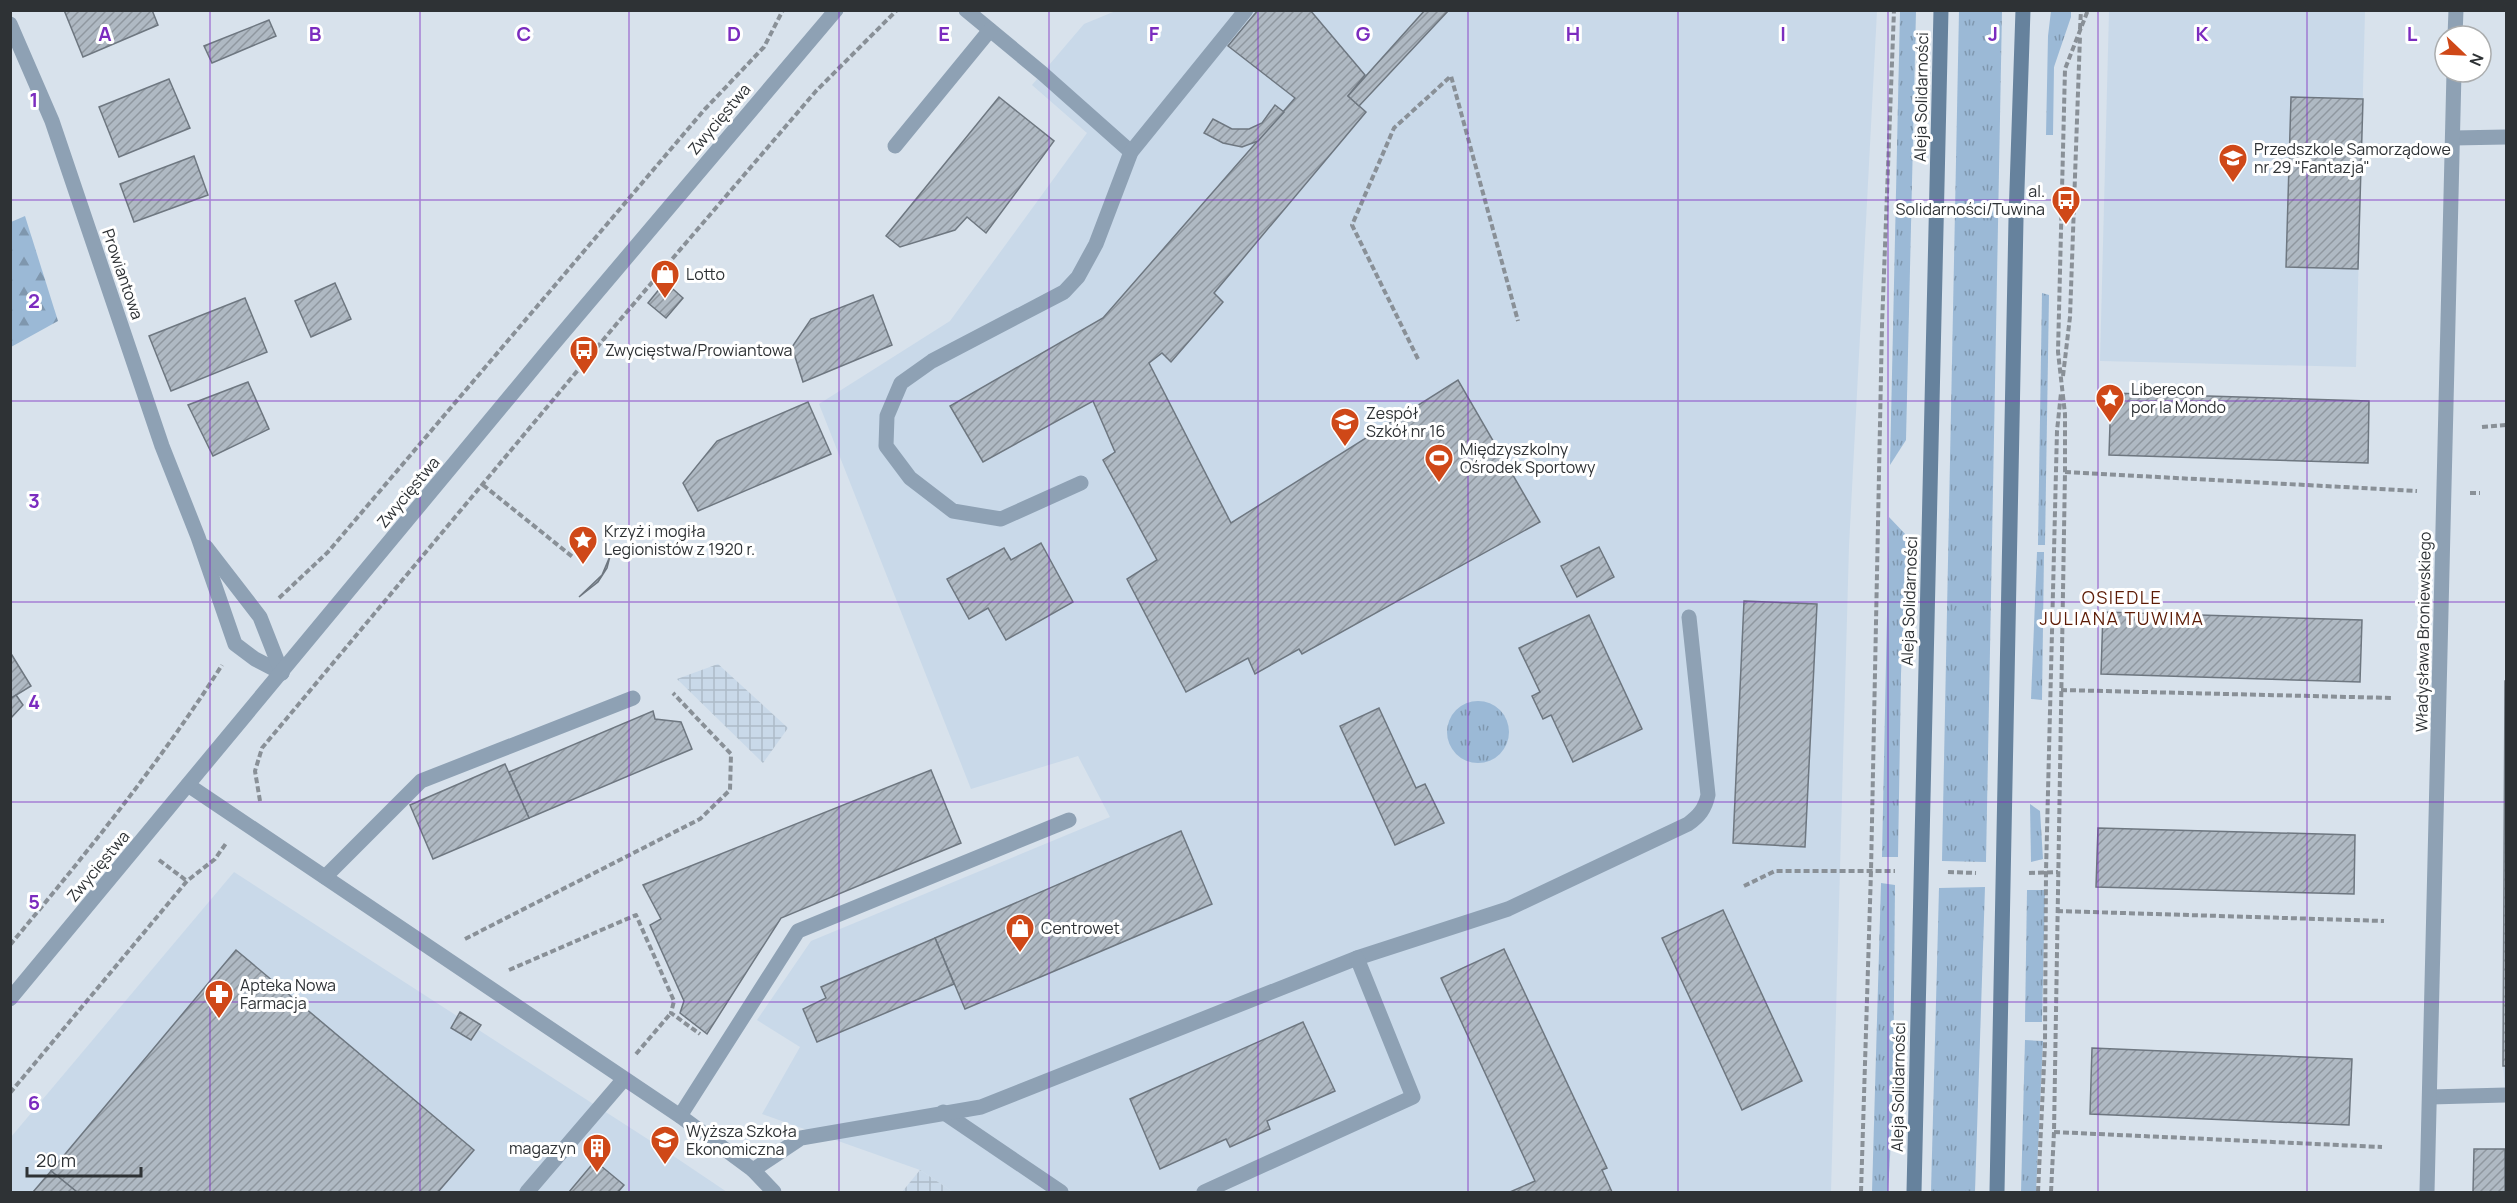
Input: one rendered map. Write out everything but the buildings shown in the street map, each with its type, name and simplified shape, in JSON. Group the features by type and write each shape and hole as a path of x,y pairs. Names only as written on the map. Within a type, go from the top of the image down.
{"main road":[{"name":"Aleja Solidarności","path":"1914,1192 1919,871 1941,10"},
{"path":"1997,1192 2016,231 2024,10"}],"street":[{"name":"Zwycięstwa","path":"10,999 550,348 836,10"},
{"path":"966,10 1131,152"},
{"path":"1081,483 1001,519 953,511 910,478 886,446 887,416 901,383 932,361 1064,292 1078,277 1096,244 1131,152 1246,10"},
{"name":"Prowiantowa","path":"10,24 52,121 162,446 198,537 235,644"},
{"path":"895,146 990,30"},
{"name":"Władysława Broniewskiego","path":"2427,1192 2454,84"},
{"path":"2453,138 2506,137"},
{"name":"Prowiantowa","path":"198,537 260,617 282,673"},
{"path":"753,1170 801,1138 981,1107 1357,958 1508,909 1688,824 1698,817 1706,806 1708,795 1689,617"},
{"path":"235,644 255,659 282,673"},
{"path":"325,877 421,780 633,698"},
{"path":"188,785 680,1116 753,1170 774,1192"},
{"path":"680,1116 798,932 1069,820"},
{"path":"1204,1192 1413,1097 1357,958"},
{"path":"527,1192 621,1077"},
{"path":"2430,1097 2506,1095"},
{"path":"943,1112 1061,1192"}],"path":[{"path":"260,617 306,570 328,552 705,109 764,47 783,10"},
{"path":"10,1093 186,881 215,859 260,800 255,771 262,748 619,321 816,91 897,10"},
{"path":"1861,1192 1871,871 1882,325 1894,10"},
{"path":"2037,1192 2045,1044 2046,872 2056,431 2070,317 2080,10"},
{"path":"2051,1192 2054,1132 2065,472 2065,414 2058,352 2065,69 2088,10"},
{"path":"1418,359 1352,225 1394,128 1450,76 1518,321"},
{"path":"2482,427 2506,425"},
{"path":"2065,472 2405,491"},
{"path":"483,485 574,558"},
{"path":"10,945 109,822 197,704 235,644"},
{"path":"2061,690 2392,698"},
{"path":"439,954 700,819 730,790 731,754 673,693"},
{"path":"1744,886 1775,871 1919,871 2004,874 2058,872"},
{"path":"2057,911 2384,921"},
{"path":"486,986 513,967 636,915 674,1001 671,1013 621,1077"},
{"path":"671,1013 722,1051"},
{"path":"2054,1132 2382,1147"}],"shaded area":[{"path":"1118,10 1877,11 1849,546 1831,1192 953,1192 920,1170 762,1114 800,1047 757,1020 811,941 1110,817 1078,756 971,789 819,404 950,321 1087,133 1032,85 1084,24"},
{"name":"Przedszkole Samorządowe nr 29 \"Fantazja\"","path":"2109,11 2365,11 2356,367 2100,361"},
{"path":"2506,573 2506,1102 2503,1066"},
{"path":"718,664 788,728 763,763 677,679"},
{"path":"234,872 727,1192 11,1192 11,1137"},
{"path":"920,1170 953,1192 902,1192"}],"green space":[{"path":"1900,11 1916,11 1906,440 1890,465"},
{"path":"1959,11 2002,11 1986,862 1942,861"},
{"path":"2051,11 2071,11 2071,17 2054,67 2053,135 2046,135 2048,36"},
{"path":"25,216 58,321 11,347 11,222"},
{"path":"2042,293 2049,295 2045,545 2038,545"},
{"path":"1889,517 1907,536 1901,674 1898,857 1882,857"},
{"path":"2037,552 2044,552 2042,700 2031,699"},
{"path":"1478,701 1495,706 1500,710 1504,715 1509,732 1504,749 1500,754 1495,758 1478,763 1461,758 1456,754 1452,749 1447,732 1452,715 1456,710 1461,706"},
{"path":"2030,804 2040,811 2043,859 2031,862"},
{"path":"1881,883 1895,885 1893,1104 1888,1192 1872,1192"},
{"path":"1985,887 1975,1192 1931,1192 1939,888"},
{"path":"2027,890 2045,890 2042,1022 2025,1022"},
{"path":"2025,1040 2043,1041 2036,1192 2021,1192"}],"place":[{"name":"Przedszkole Samorządowe nr 29 \"Fantazja\"","path":"2233,184"},
{"name":"al. Solidarności/Tuwina","path":"2066,226"},
{"name":"Lotto","path":"665,300"},
{"name":"Zwycięstwa/Prowiantowa","path":"584,376"},
{"name":"Liberecon por la Mondo","path":"2110,424"},
{"name":"Zespół Szkół nr 16","path":"1345,448"},
{"name":"Międzyszkolny Ośrodek Sportowy","path":"1439,484"},
{"name":"Krzyż i mogiła Legionistów z 1920 r.","path":"583,566"},
{"name":"Centrowet","path":"1020,954"},
{"name":"Apteka Nowa Farmacja","path":"219,1020"},
{"name":"Wyższa Szkoła Ekonomiczna","path":"665,1166"},
{"name":"magazyn","path":"597,1174"}],"district":[{"name":"OSIEDLE JULIANA TUWIMA","path":"2122,608"}]}
